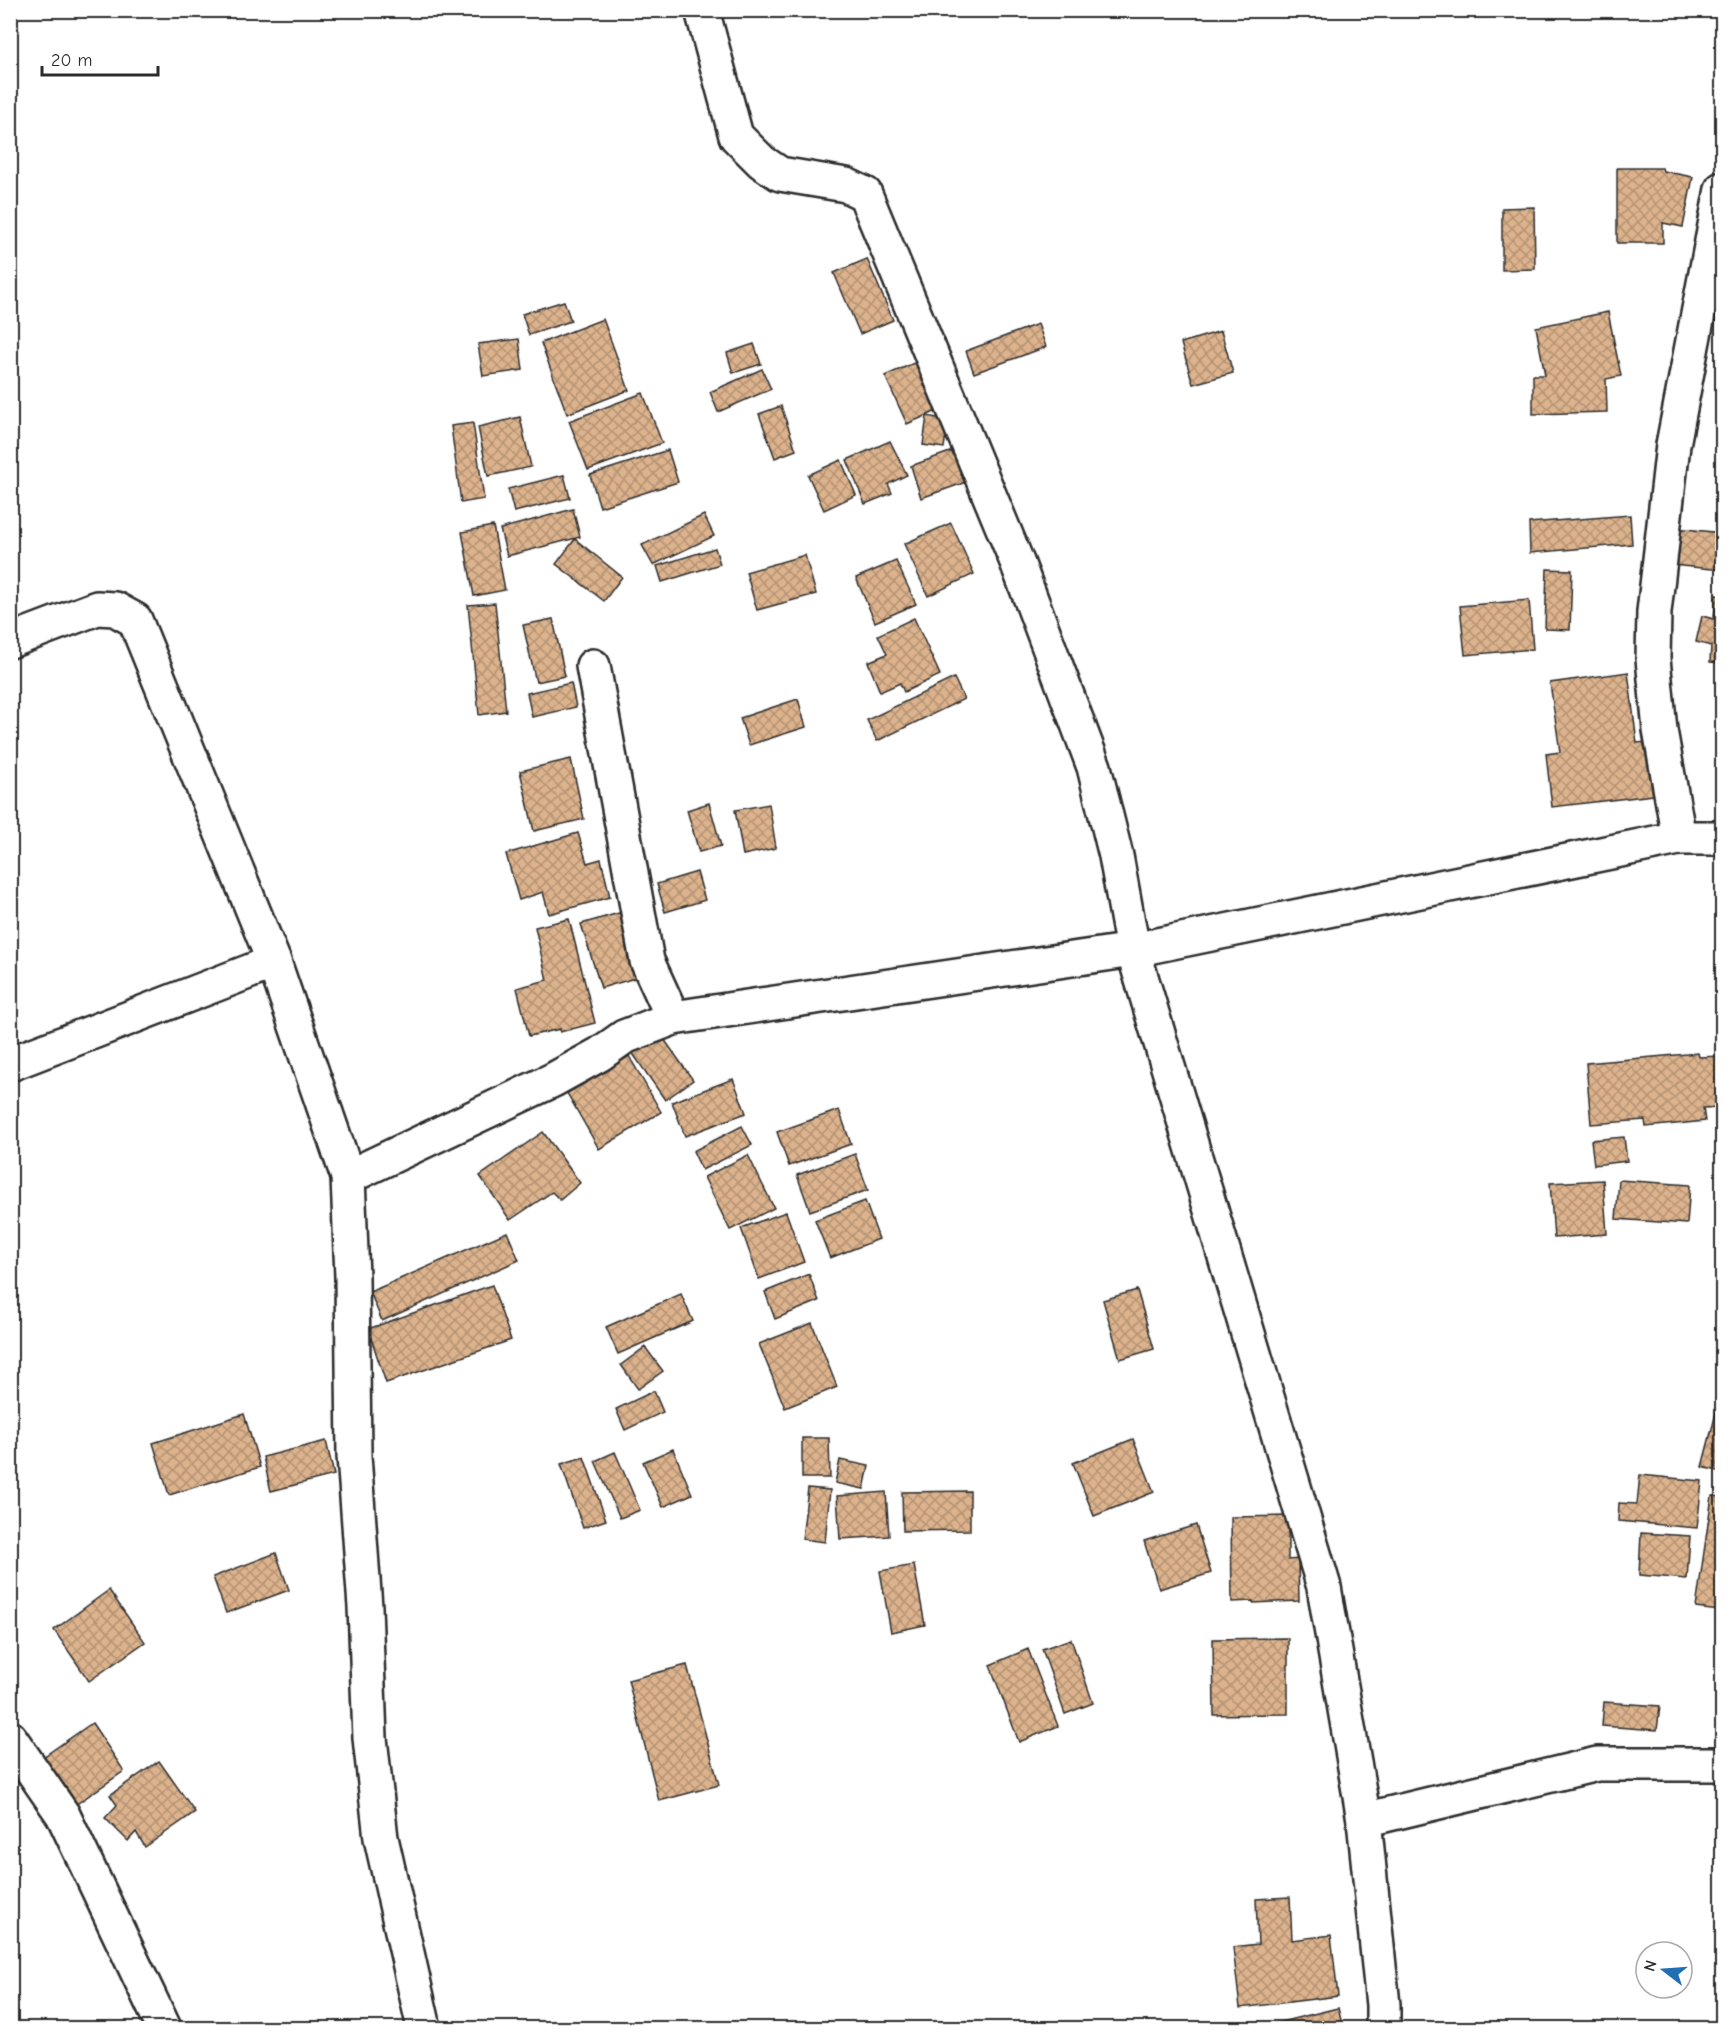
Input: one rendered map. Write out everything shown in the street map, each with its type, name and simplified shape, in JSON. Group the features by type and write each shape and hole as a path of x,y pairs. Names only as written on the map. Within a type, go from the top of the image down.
{"street":[{"path":"702,10 736,136 762,162 780,174 846,185 865,194 1017,562 1094,767 1116,856 1133,950 1324,1587 1364,1820 1383,2005 1383,2028"},
{"path":"1679,838 1660,730 1653,659 1654,612 1673,445 1722,189"},
{"path":"10,641 97,608 115,609 135,620 274,962 348,1177 352,1277 354,1456 365,1607 370,1738 381,1838 424,2028"},
{"path":"593,666 647,961 673,1018"},
{"path":"348,1177 553,1080 600,1054 624,1036 673,1018 1133,950 1679,838 1722,838"},
{"path":"10,1064 274,962"},
{"path":"10,1738 63,1815 164,2028"},
{"path":"1364,1820 1597,1764 1722,1764"}],"building":[{"path":"1617,168 1662,168 1663,171 1693,177 1683,227 1663,223 1663,243 1617,243"},
{"path":"1534,207 1535,269 1502,270 1502,208"},
{"path":"867,259 893,320 860,334 834,273"},
{"path":"1713,285 1722,286 1722,318 1710,317"},
{"path":"564,301 571,321 529,335 522,314"},
{"path":"1608,312 1621,376 1606,379 1607,412 1533,414 1533,375 1545,375 1536,327"},
{"path":"603,319 629,390 567,414 541,343"},
{"path":"1038,324 1046,347 974,373 966,351"},
{"path":"1221,331 1233,373 1193,384 1181,343"},
{"path":"519,339 523,370 483,376 478,344"},
{"path":"754,344 761,364 733,373 727,353"},
{"path":"923,359 944,408 907,424 885,376"},
{"path":"762,369 771,389 718,412 710,392"},
{"path":"643,393 662,443 588,470 569,421"},
{"path":"781,406 796,450 775,458 759,414"},
{"path":"927,416 948,420 944,448 923,445"},
{"path":"520,417 531,467 488,476 478,427"},
{"path":"473,423 484,499 461,503 451,426"},
{"path":"890,441 907,475 888,484 892,493 865,504 847,460"},
{"path":"958,449 969,481 921,498 911,466"},
{"path":"668,450 678,482 600,507 590,475"},
{"path":"841,460 856,495 824,510 808,475"},
{"path":"564,475 570,498 514,512 508,489"},
{"path":"573,509 580,537 507,556 500,529"},
{"path":"704,515 714,536 653,565 642,545"},
{"path":"1630,515 1632,544 1530,553 1529,523"},
{"path":"951,523 974,574 928,596 904,544"},
{"path":"493,526 505,590 474,596 462,532"},
{"path":"1676,528 1722,533 1722,570 1672,565"},
{"path":"575,539 622,577 604,601 556,564"},
{"path":"715,548 720,564 662,582 657,566"},
{"path":"805,555 816,594 757,610 746,572"},
{"path":"896,561 916,604 875,622 856,578"},
{"path":"1547,569 1572,570 1570,630 1545,629"},
{"path":"1716,595 1722,596 1722,663 1710,662 1711,646 1696,642 1702,616 1714,619"},
{"path":"1529,600 1533,649 1465,655 1460,606"},
{"path":"495,603 506,711 479,715 468,605"},
{"path":"914,618 940,675 904,692 900,683 880,692 868,662 887,654 878,635"},
{"path":"553,619 565,676 536,682 523,625"},
{"path":"1628,672 1637,743 1647,742 1653,795 1552,807 1546,754 1560,752 1550,683"},
{"path":"954,678 964,699 877,741 867,720"},
{"path":"571,683 576,707 532,717 527,693"},
{"path":"798,699 806,727 749,745 740,718"},
{"path":"1717,733 1722,733 1722,759 1717,759"},
{"path":"571,759 584,819 534,831 520,771"},
{"path":"709,803 721,846 699,852 687,810"},
{"path":"769,804 776,848 743,855 735,810"},
{"path":"578,833 587,863 601,859 610,897 549,914 543,892 519,900 506,854"},
{"path":"697,872 705,900 665,912 657,884"},
{"path":"626,911 645,975 601,988 581,924"},
{"path":"569,919 595,1023 560,1032 560,1029 529,1036 517,988 547,980 535,927"},
{"path":"659,1032 693,1080 665,1100 631,1051"},
{"path":"1698,1053 1699,1057 1722,1056 1722,1107 1703,1108 1705,1121 1646,1127 1645,1120 1591,1124 1586,1063"},
{"path":"629,1056 661,1112 599,1149 567,1093"},
{"path":"733,1079 746,1113 685,1136 672,1102"},
{"path":"839,1110 851,1144 789,1166 777,1132"},
{"path":"742,1126 752,1145 702,1170 693,1151"},
{"path":"543,1132 580,1183 560,1200 552,1192 510,1220 480,1176"},
{"path":"1624,1137 1627,1161 1594,1165 1591,1140"},
{"path":"855,1154 868,1190 810,1211 797,1175"},
{"path":"748,1155 774,1208 730,1230 704,1177"},
{"path":"1603,1180 1607,1234 1554,1238 1550,1183"},
{"path":"1619,1180 1690,1185 1687,1224 1616,1219"},
{"path":"865,1201 879,1239 830,1258 815,1220"},
{"path":"786,1212 804,1262 759,1279 741,1228"},
{"path":"507,1232 519,1260 382,1321 370,1292"},
{"path":"809,1274 819,1301 775,1319 765,1292"},
{"path":"492,1285 511,1340 386,1383 368,1329"},
{"path":"1137,1290 1154,1349 1120,1359 1103,1300"},
{"path":"681,1294 693,1321 618,1354 606,1327"},
{"path":"812,1323 837,1387 785,1408 759,1344"},
{"path":"645,1347 663,1371 638,1389 621,1365"},
{"path":"1722,1390 1722,1472 1702,1467"},
{"path":"654,1391 663,1412 625,1430 616,1409"},
{"path":"244,1414 260,1467 169,1495 153,1443"},
{"path":"802,1438 829,1438 830,1478 802,1478"},
{"path":"1133,1439 1154,1492 1094,1516 1073,1463"},
{"path":"326,1441 334,1475 271,1491 263,1457"},
{"path":"673,1449 692,1494 663,1507 643,1462"},
{"path":"615,1452 640,1510 620,1518 595,1461"},
{"path":"584,1457 606,1520 583,1528 561,1464"},
{"path":"840,1460 869,1466 864,1489 835,1483"},
{"path":"1640,1475 1702,1481 1697,1528 1618,1521 1619,1503 1637,1504"},
{"path":"808,1488 830,1490 825,1542 802,1539"},
{"path":"970,1491 970,1530 903,1531 902,1492"},
{"path":"886,1492 889,1536 840,1539 837,1496"},
{"path":"1712,1496 1722,1497 1722,1589 1719,1611 1696,1608"},
{"path":"1288,1516 1288,1560 1298,1559 1299,1601 1232,1602 1231,1517"},
{"path":"1196,1525 1211,1573 1159,1589 1144,1541"},
{"path":"1641,1533 1690,1536 1687,1579 1639,1575"},
{"path":"276,1553 289,1590 226,1613 213,1577"},
{"path":"914,1565 925,1625 891,1632 880,1571"},
{"path":"109,1590 145,1642 89,1681 54,1630"},
{"path":"1288,1638 1288,1714 1214,1715 1213,1639"},
{"path":"1071,1639 1093,1703 1065,1714 1042,1649"},
{"path":"1028,1649 1058,1726 1019,1742 990,1665"},
{"path":"687,1665 719,1785 659,1801 628,1680"},
{"path":"1604,1702 1660,1706 1657,1730 1602,1726"},
{"path":"92,1723 124,1771 68,1810 36,1762"},
{"path":"159,1761 195,1812 145,1847 136,1832 128,1841 105,1818 117,1805 110,1795"},
{"path":"1290,1897 1292,1940 1331,1935 1338,1996 1240,2008 1233,1947 1258,1944 1256,1899"},
{"path":"1338,2008 1343,2028 1256,2028"}]}
